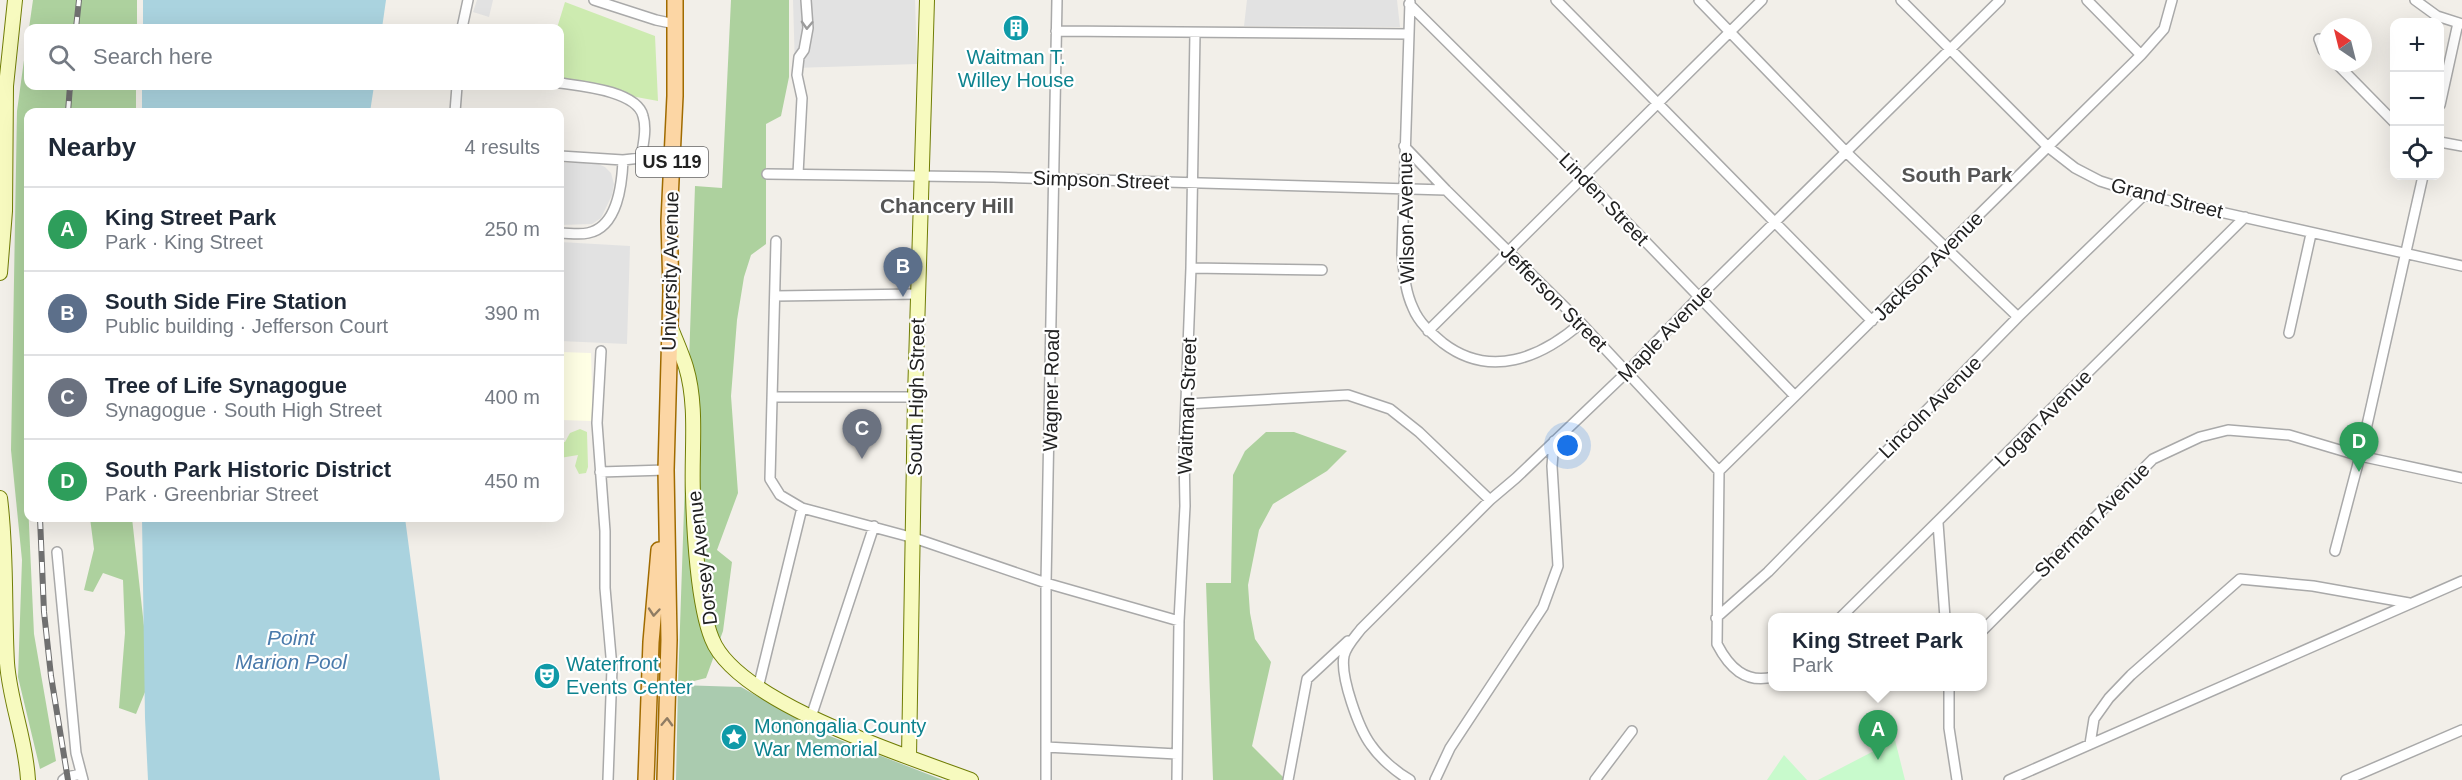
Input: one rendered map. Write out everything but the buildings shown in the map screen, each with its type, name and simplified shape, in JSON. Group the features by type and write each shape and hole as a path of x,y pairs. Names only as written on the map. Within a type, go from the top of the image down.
{"main road":[{"name":"University Avenue","path":"665,780 669,640 666,470 670,324 669,221 675,0"},
{"name":"University Avenue","path":"646,780 651,642 666,470"}],"street":[{"path":"0,273 4,211 6,86 15,0"},
{"path":"463,24 468,0"},
{"path":"594,0 675,24"},
{"path":"798,174 802,98 797,75 799,57 804,51 808,28 806,0"},
{"name":"South High Street","path":"909,757 915,397 927,0"},
{"name":"Wagner Road","path":"1046,780 1046,583 1057,0"},
{"path":"1556,0 1660,103 1872,321"},
{"path":"1699,0 1846,152 2018,317"},
{"path":"1428,331 1762,0"},
{"name":"Grand Street","path":"1901,0 2048,147 2076,168 2100,181 2144,195 2462,266"},
{"name":"Maple Avenue","path":"1410,780 1371,745 1355,709 1345,672 1343,658 1347,647 1361,629 1490,500 1627,372 1699,297 2000,0"},
{"path":"2087,0 2142,55"},
{"name":"Jackson Avenue","path":"1719,471 2142,55 2164,29 2172,0"},
{"path":"2415,0 2437,16 2460,23 2444,85"},
{"name":"Wilson Avenue","path":"1410,2 1403,189 1405,286 1413,310 1428,331 1455,351 1474,359 1520,360 1560,341 1581,323"},
{"name":"Linden Street","path":"1410,2 1795,396"},
{"path":"1056,31 1409,34"},
{"name":"Waitman Street","path":"1177,780 1179,621 1191,268 1195,33"},
{"path":"2345,72 2390,118"},
{"path":"564,84 627,98 636,104 643,115 641,158"},
{"path":"455,108 457,90"},
{"path":"2444,143 2462,146"},
{"name":"Jefferson Street","path":"1404,146 1581,323 1719,471"},
{"path":"564,156 623,160 641,158 672,162"},
{"path":"564,233 591,233 608,220 622,185 623,160"},
{"name":"Simpson Street","path":"767,174 1192,182 1403,189"},
{"path":"2335,551 2360,456 2422,180"},
{"path":"1403,189 1446,190"},
{"name":"Lincoln Avenue","path":"1716,618 1768,572 2018,317 2144,195"},
{"name":"Logan Avenue","path":"1845,613 2245,217"},
{"path":"2289,333 2311,234"},
{"path":"776,241 770,479 780,495 801,507 914,538 1046,583 1179,621"},
{"path":"1191,268 1322,270"},
{"path":"775,296 918,294"},
{"name":"Dorsey Avenue","path":"670,324 686,368 691,402 693,495 699,566 706,618 712,640 742,678 811,717 971,780"},
{"path":"601,351 597,423 605,531 605,588 612,668 608,780"},
{"path":"1187,404 1348,395 1390,409 1419,432 1490,500"},
{"path":"772,397 915,397"},
{"name":"Sherman Avenue","path":"1987,626 2153,459 2200,437 2228,430 2289,435 2360,456 2462,478"},
{"path":"1435,780 1450,748 1544,608 1558,566 1552,466 1554,441"},
{"path":"600,472 666,470"},
{"path":"1719,471 1717,644 1727,663 1738,674 1755,678 1768,677"},
{"path":"0,498 5,556 7,663 28,780"},
{"path":"758,688 801,507"},
{"path":"1938,523 1945,613"},
{"path":"811,717 874,526"},
{"path":"57,552 76,753 82,777 67,777 63,780"},
{"path":"2090,744 2094,719 2109,698 2131,675 2240,579 2313,586 2409,603"},
{"path":"2009,780 2462,581"},
{"path":"1288,780 1307,679 1361,629"},
{"path":"1949,691 1949,728 1957,780"},
{"path":"2346,780 2462,730"},
{"path":"1595,780 1632,731"},
{"path":"1046,747 1177,754"}],"shaded area":[{"path":"477,0 493,0 489,17 473,12"},
{"path":"793,0 915,0 917,64 795,68"},
{"path":"1247,0 1397,0 1400,27 1244,26"},
{"path":"564,163 596,163 611,173 614,184 612,195 601,218 592,224 564,225"},
{"path":"564,242 630,246 627,344 564,341"},
{"path":"564,352 591,353 593,421 564,420"},
{"path":"678,685 741,687 822,733 943,780 676,780"}],"green space":[{"path":"33,0 137,0 137,24 30,24"},
{"path":"731,0 789,0 789,77 781,116 766,124 766,244 751,255 744,277 737,320 731,396 738,493 717,550 732,562 723,631 706,678 678,685 695,186 722,188"},
{"path":"565,2 655,36 658,101 564,84 564,24 558,24"},
{"path":"24,60 24,90 136,90 136,108 24,108 24,522 29,522 34,634 56,761 40,769 18,677 22,560 11,450 17,111"},
{"path":"580,429 587,432 588,467 586,473 579,474 575,466 578,455 564,457 564,442 570,433"},
{"path":"1266,432 1294,432 1347,451 1327,471 1273,504 1259,530 1248,585 1255,639 1271,662 1252,746 1286,780 1213,780 1206,583 1231,583 1233,475 1245,451"},
{"path":"91,522 132,522 150,680 136,714 119,708 125,633 123,580 103,573 93,592 84,590 94,549"},
{"path":"1895,740 1905,780 1818,780"},
{"path":"1784,755 1807,780 1767,780"}],"water":[{"path":"143,0 386,0 383,24 143,24"},
{"path":"142,90 373,90 371,108 142,108"},
{"name":"Point Marion Pool","path":"142,522 406,522 440,780 148,780"}],"railway":[{"path":"76,24 79,0"},
{"path":"68,108 70,90"},
{"path":"40,522 44,612 51,676 68,780"}],"place":[{"name":"Waitman T. Willey House","path":"1016,28"},
{"name":"South Side Fire Station","path":"903,297"},
{"name":"Tree of Life Synagogue","path":"862,459"},
{"name":"South Park Historic District","path":"2359,472"},
{"name":"Waterfront Events Center","path":"547,676"},
{"name":"Monongalia County War Memorial","path":"734,737"},
{"name":"King Street Park","path":"1878,760"}],"district":[{"name":"South Park","path":"1957,174"},
{"name":"Chancery Hill","path":"947,205"}]}
